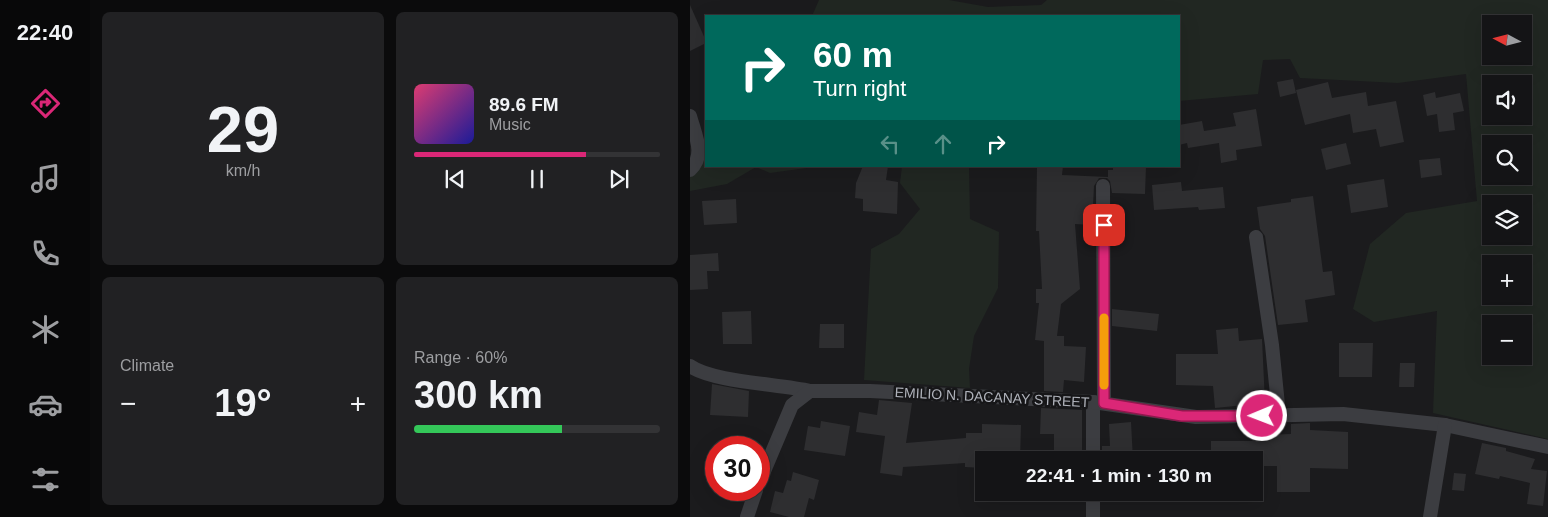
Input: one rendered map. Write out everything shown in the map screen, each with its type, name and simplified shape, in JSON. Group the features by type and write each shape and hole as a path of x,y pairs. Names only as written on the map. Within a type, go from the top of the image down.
{"street":[{"path":"690,116 699,153 697,162 690,170"},
{"path":"1094,451 1098,402 1104,186"},
{"path":"1256,237 1272,345 1278,415"},
{"name":"EMILIO N. DACANAY STREET","path":"690,366 709,375 785,385 810,391 870,391 1098,402 1196,417 1343,414 1445,425 1548,447"},
{"path":"770,457 792,405 810,391"},
{"path":"1430,517 1445,425"},
{"path":"747,517 752,501"},
{"path":"1093,501 1093,517"}],"shaded area":[{"path":"819,0 949,0 988,7 1041,5 1047,0 1548,0 1548,439 1433,413 1437,311 1374,322 1353,309 1370,244 1406,213 1477,201 1466,74 1398,83 1300,78 1290,59 1263,60 1258,94 1180,101 1180,15 812,15"},
{"path":"705,159 705,167 756,167 727,184 690,191 690,173"},
{"path":"756,167 814,167 770,173"},
{"path":"902,167 969,167 970,219 999,232 998,288 974,336 969,369 970,388 864,380 871,249 899,234 920,209 900,183"}],"building":[{"path":"690,5 705,39 705,44 690,51"},
{"path":"1293,79 1296,93 1280,97 1277,82"},
{"path":"1328,82 1332,98 1366,92 1368,106 1396,101 1404,142 1380,147 1376,129 1353,133 1350,114 1305,125 1296,90"},
{"path":"1435,92 1436,98 1460,93 1464,111 1453,113 1455,130 1439,132 1437,114 1427,116 1423,95"},
{"path":"1256,109 1262,146 1236,150 1237,160 1221,163 1219,143 1188,148 1187,143 1180,145 1180,125 1202,121 1204,131 1236,126 1233,113"},
{"path":"1346,143 1351,164 1326,170 1321,149"},
{"path":"1440,158 1442,175 1421,178 1419,160"},
{"path":"863,167 888,167 886,180 898,182 897,214 863,211 863,199 855,198 856,183"},
{"path":"1037,167 1063,167 1062,175 1108,177 1108,170 1113,170 1113,167 1146,167 1145,194 1112,193 1110,181 1107,178 1099,178 1094,186 1092,225 1075,224 1080,289 1061,304 1057,336 1064,336 1064,346 1086,347 1084,382 1064,380 1063,392 1044,391 1044,341 1035,340 1039,303 1036,303 1036,289 1042,289 1039,231 1036,231"},
{"path":"1384,179 1388,207 1351,213 1347,185"},
{"path":"1181,182 1182,191 1223,187 1225,208 1199,210 1198,207 1154,210 1152,185"},
{"path":"1313,196 1323,272 1332,271 1335,295 1305,300 1308,322 1278,325 1265,236 1260,229 1257,207 1291,202 1291,199"},
{"path":"736,199 737,223 704,225 702,201"},
{"path":"718,253 719,271 707,271 708,289 690,290 690,255"},
{"path":"1112,309 1159,314 1157,331 1112,326"},
{"path":"751,311 752,344 723,344 722,312"},
{"path":"820,324 844,324 844,348 819,348"},
{"path":"1238,328 1239,341 1262,339 1265,403 1215,408 1213,386 1176,385 1176,354 1218,354 1216,330"},
{"path":"1339,343 1373,343 1372,377 1339,377"},
{"path":"1400,363 1415,363 1414,387 1399,387"},
{"path":"712,384 749,391 748,417 710,415"},
{"path":"879,400 912,403 906,443 966,438 966,433 982,433 982,424 1021,425 1020,451 975,451 975,468 965,467 965,463 903,467 902,476 880,473 885,436 856,432 859,412 877,415"},
{"path":"1041,408 1082,410 1082,451 1054,451 1054,434 1040,434"},
{"path":"821,421 850,426 845,456 804,450 808,426 820,428"},
{"path":"1131,422 1133,451 1102,451 1102,446 1110,446 1109,424"},
{"path":"1310,423 1310,430 1348,432 1348,469 1310,468 1310,492 1277,492 1277,466 1263,466 1263,451 1211,451 1211,441 1258,441 1258,435 1291,434 1291,424"},
{"path":"1482,443 1506,448 1506,451 1535,459 1531,469 1547,471 1543,506 1527,504 1530,483 1500,476 1499,479 1475,474"},
{"path":"793,472 819,480 814,500 809,498 804,517 789,517 770,512 775,491 783,493 787,480 791,481"},
{"path":"1454,473 1466,474 1464,491 1452,490"}],"slow traffic":[{"path":"1104,318 1104,385"}],"route":[{"path":"1104,225 1104,403 1182,416 1262,416"}]}
